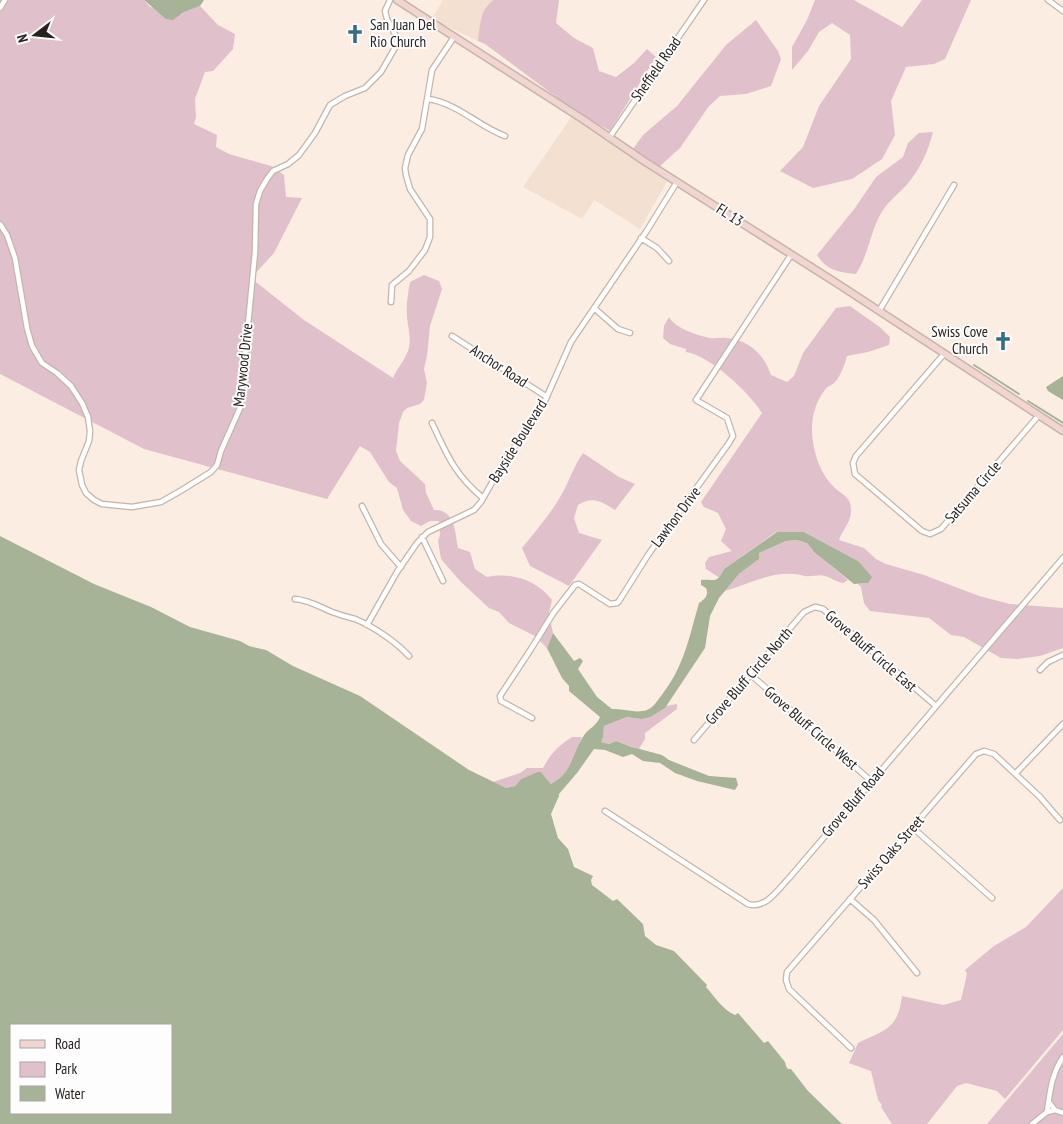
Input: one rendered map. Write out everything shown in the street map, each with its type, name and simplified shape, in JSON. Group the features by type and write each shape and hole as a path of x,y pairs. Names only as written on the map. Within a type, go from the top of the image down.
{"main road":[{"name":"FL 13","path":"397,0 1063,431"}],"street":[{"path":"0,8 6,0"},
{"name":"Marywood Drive","path":"0,224 7,235 15,258 26,328 32,346 42,363 71,386 82,402 88,417 89,441 79,470 86,493 102,504 132,507 161,502 182,490 211,472 217,464 240,408 255,252 256,204 260,191 274,172 292,162 299,155 315,133 330,105 364,88 381,72 396,46 397,38 385,11 390,0"},
{"name":"Sheffield Road","path":"609,138 704,0"},
{"path":"1048,0 1063,11"},
{"path":"391,302 392,284 409,271 425,250 430,237 430,219 410,189 405,168 408,155 422,129 432,70 454,37"},
{"path":"428,99 443,102 505,136"},
{"name":"Bayside Boulevard","path":"367,625 401,567 422,537 474,510 483,498 507,456 534,420 547,397 571,342 677,182"},
{"path":"879,311 954,185"},
{"path":"641,238 657,248 669,261"},
{"name":"Lawhon Drive","path":"532,718 501,701 500,696 554,612 575,585 579,584 610,604 619,601 648,555 729,443 732,436 727,418 696,400 791,255"},
{"path":"594,308 618,329 630,333"},
{"name":"Anchor Road","path":"452,336 547,397"},
{"name":"Satsuma Circle","path":"944,354 856,456 853,463 855,474 922,531 934,533 941,529 1039,415"},
{"path":"432,422 457,472 483,498"},
{"path":"362,506 381,544 401,567"},
{"path":"422,537 443,581"},
{"name":"Grove Bluff Road","path":"605,811 748,904 756,906 765,903 1063,558"},
{"path":"295,599 306,600 367,625 392,640 410,656"},
{"name":"Grove Bluff Circle East","path":"804,612 811,608 823,608 936,706"},
{"name":"Grove Bluff Circle North","path":"694,740 804,612"},
{"path":"1040,670 1048,662 1063,655"},
{"name":"Grove Bluff Circle West","path":"750,674 871,781"},
{"path":"1016,773 1063,724"},
{"name":"Swiss Oaks Street","path":"851,1048 791,991 786,980 790,968 976,754 980,752 992,753 1016,773 1060,820"},
{"path":"912,827 992,898"},
{"path":"850,899 874,920 917,974"},
{"path":"1047,1112 1053,1076 1063,1057"},
{"path":"1049,1102 1055,1110 1063,1114"},
{"path":"1032,1124 1047,1112 1055,1110"}],"shaded area":[{"path":"443,0 494,0 488,4 481,20 478,41 432,19"},
{"path":"572,116 668,180 640,229 594,200 582,219 523,187"}],"green space":[{"path":"0,0 144,0 150,7 181,15 200,6 218,25 235,34 233,49 213,71 205,72 195,99 196,117 194,124 217,135 216,147 229,154 271,166 284,175 286,197 302,198 274,253 251,278 304,320 393,378 409,347 407,308 410,282 424,275 439,281 442,289 430,326 424,369 427,383 424,400 403,412 399,423 396,451 400,461 425,484 426,493 434,510 446,513 450,517 455,529 458,548 470,552 475,569 487,577 505,576 523,579 539,587 552,600 549,613 553,633 547,648 535,636 509,623 499,612 489,608 461,582 441,559 438,541 440,535 439,521 430,521 421,526 411,521 403,510 397,488 389,482 370,452 360,446 327,499 144,449 0,374"},
{"path":"494,0 559,0 556,23 574,38 593,48 599,71 616,77 634,63 647,49 656,57 610,131 575,111 485,44 478,41 483,13 489,3"},
{"path":"815,0 854,0 902,27 922,0 971,0 945,59 934,64 906,67 891,101 895,135 882,159 852,179 813,188 780,171 803,147 819,106 851,59 850,35 832,23 819,32 808,51 792,70 792,47 807,20"},
{"path":"756,20 778,51 781,59 771,86 746,94 720,96 709,106 680,148 659,167 633,149 643,135 677,106 726,45"},
{"path":"933,132 925,156 916,173 886,206 879,217 856,274 829,268 817,255 855,208 876,177 903,157 908,143 919,133"},
{"path":"850,306 881,328 890,337 889,345 847,356 838,378 822,394 814,413 812,436 820,467 828,480 847,498 851,505 849,521 839,540 864,548 876,559 886,564 924,575 979,596 1010,604 1063,608 1063,648 1040,656 1017,659 1001,658 964,637 951,635 929,618 870,611 864,603 861,587 858,584 868,583 858,561 804,532 776,532 724,569 720,578 706,569 705,563 709,557 732,551 721,541 726,529 718,513 704,507 701,502 762,413 748,395 717,367 706,360 686,352 686,349 670,344 663,338 664,326 669,317 677,325 693,333 710,338 734,339 742,342 760,355 771,375 787,382 794,376 803,353 836,308"},
{"path":"583,453 619,477 635,484 615,510 593,500 578,505 574,518 579,533 602,540 569,586 530,566 522,548 558,501"},
{"path":"797,540 807,543 815,553 848,580 843,583 823,575 784,574 774,575 725,591 739,574 759,559 759,553 786,541"},
{"path":"677,704 677,709 645,733 645,739 639,749 616,741 609,744 600,742 603,737 604,726 627,717 641,719 666,706"},
{"path":"572,737 582,737 574,758 563,775 551,784 541,772 521,779 515,786 506,788 493,782 520,773 527,768 543,768 555,750"},
{"path":"1063,888 1063,1030 1005,1099 997,1091 966,1083 957,1086 927,1124 892,1124 878,1100 871,1071 849,1063 858,1043 882,1031 893,1022 897,1016 902,996 943,1005 961,1000 967,974 965,970 994,946 1026,927"},
{"path":"1063,1034 1063,1124 987,1124"}],"water":[{"path":"144,0 204,0 200,6 184,12 173,20 166,19"},
{"path":"1063,376 1063,400 1048,391 1046,387"},
{"path":"777,532 804,532 858,561 872,577 868,583 854,584 815,553 807,543 797,540 786,541 759,553 759,559 739,574 719,598 710,616 705,648 665,708 650,717 641,719 627,717 604,726 601,742 609,744 616,741 662,755 669,760 709,776 736,778 738,785 735,790 697,781 675,773 660,763 643,761 632,754 623,757 605,750 594,749 559,794 551,814 558,838 568,849 574,867 593,876 591,880 592,885 613,901 617,899 643,924 645,936 656,945 674,951 707,985 706,987 723,1007 735,1015 738,1013 764,1043 768,1041 785,1062 788,1069 791,1069 808,1091 842,1124 0,1124 0,536 94,584 151,607 190,627 266,650 293,666 360,696 469,770 506,788 515,786 521,779 538,772 541,772 551,784 558,779 568,769 585,734 597,723 600,717 569,691 569,686 562,678 547,648 553,633 574,661 580,658 583,661 578,669 597,697 612,709 647,710 655,704 669,685 680,663 689,640 699,603 707,595 706,588 701,585 701,580 717,579 724,569"}],"waterway":[{"path":"974,365 1019,394"},
{"path":"1028,401 1063,423"}],"place":[{"name":"San Juan Del Rio Church","path":"355,34"},
{"name":"Swiss Cove Church","path":"1003,341"}]}
